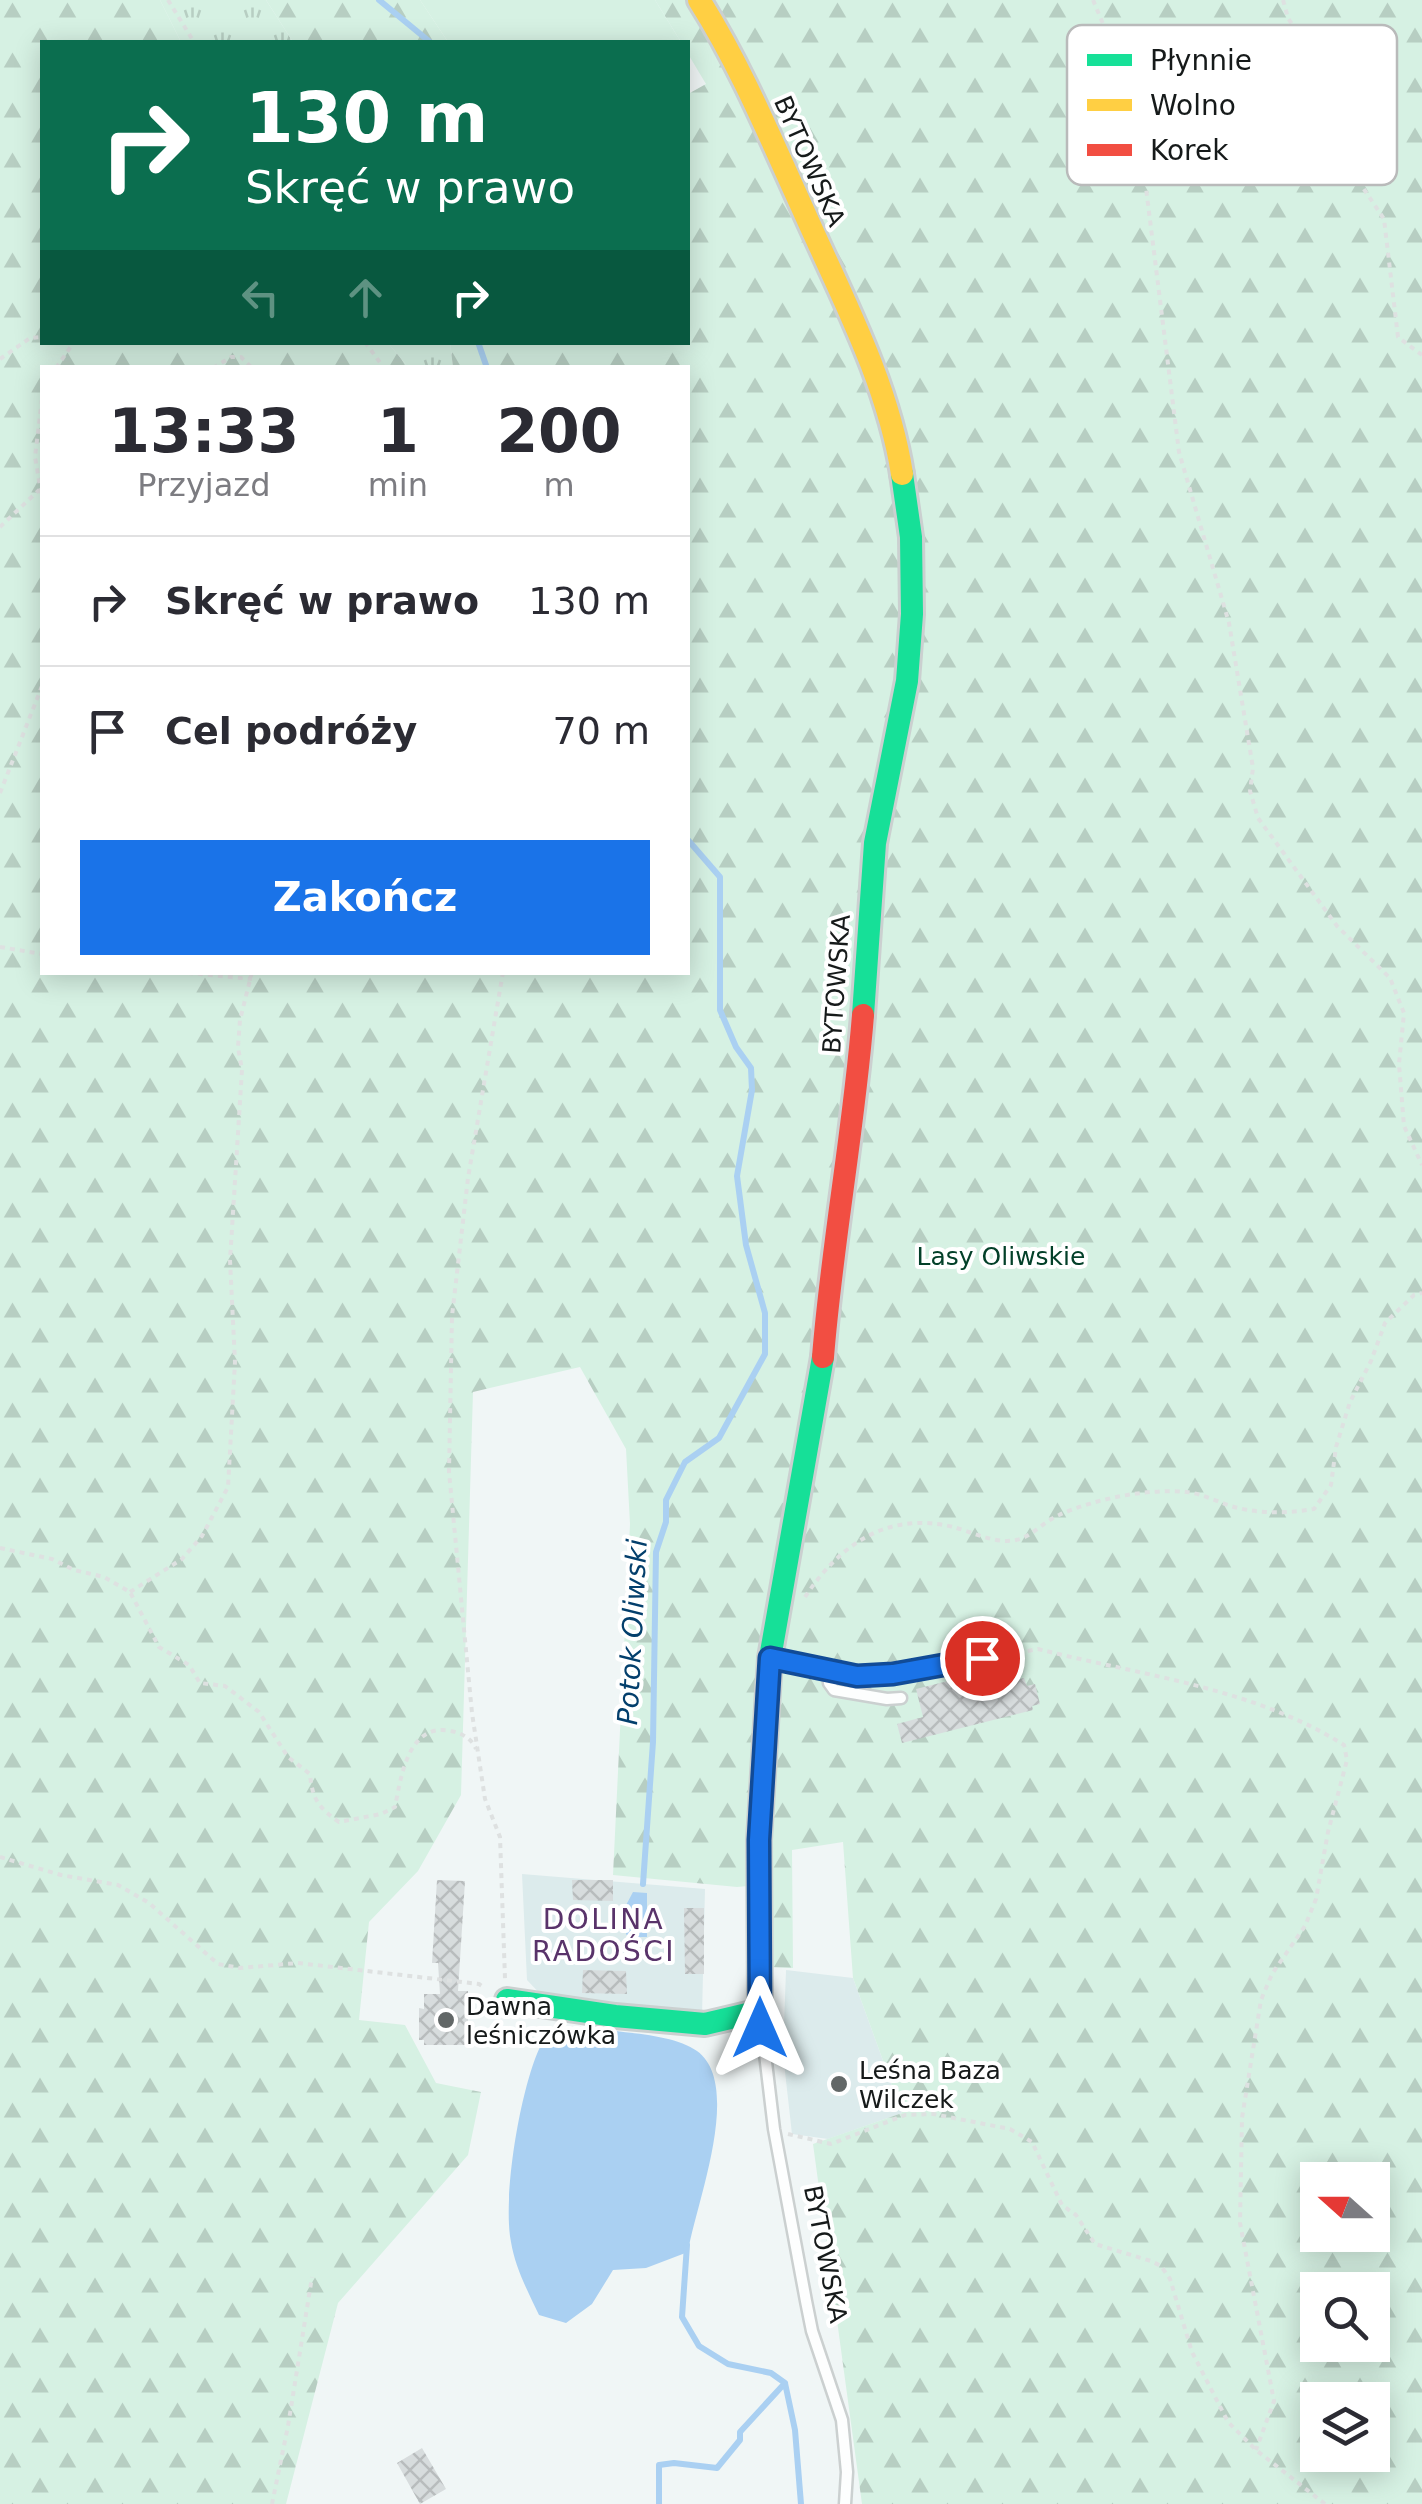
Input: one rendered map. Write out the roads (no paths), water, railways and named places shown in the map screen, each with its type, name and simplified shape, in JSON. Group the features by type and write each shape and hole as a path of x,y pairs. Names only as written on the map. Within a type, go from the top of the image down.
{"street":[{"name":"BYTOWSKA","path":"700,0 728,46 887,408 900,463 910,537 912,614 907,680 875,843 858,1078 830,1278 821,1379 770,1658 759,1840 760,2011"},
{"path":"507,2000 705,2024 760,2011"}],"lane":[{"path":"770,1658 857,1676 1002,1656"},
{"path":"828,1673 834,1690 901,1698"},
{"name":"BYTOWSKA","path":"760,2011 774,2129 812,2331 842,2420 847,2472 844,2504"}],"water":[{"path":"633,1892 647,1893 647,1937 626,1934 625,1907"},
{"path":"584,2028 673,2040 697,2051 710,2068 717,2117 688,2252 646,2268 613,2270 592,2304 566,2323 539,2315 526,2288 511,2242 509,2198 521,2112 534,2061 542,2043"}],"waterway":[{"name":"Potok Oliwski","path":"379,0 428,40"},
{"name":"Potok Oliwski","path":"479,345 486,365"},
{"name":"Potok Oliwski","path":"643,1884 653,1742 656,1552 666,1522 666,1500 685,1462 719,1438 765,1354 765,1313 746,1245 737,1176 752,1090 751,1068 736,1047 720,1010 720,877 690,842"},
{"name":"Potok Oliwski","path":"687,2245 682,2317 699,2346 728,2364 771,2373 785,2383 795,2430 801,2504"},
{"path":"659,2504 659,2465 717,2468 740,2440 740,2432 785,2383"}],"place":[{"name":"Dawna leśniczówka","path":"446,2020"},
{"name":"Leśna Baza Wilczek","path":"839,2084"}],"district":[{"name":"DOLINA RADOŚCI","path":"604,1935"}],"park label":[{"name":"Lasy Oliwskie","path":"1001,1256"}]}
